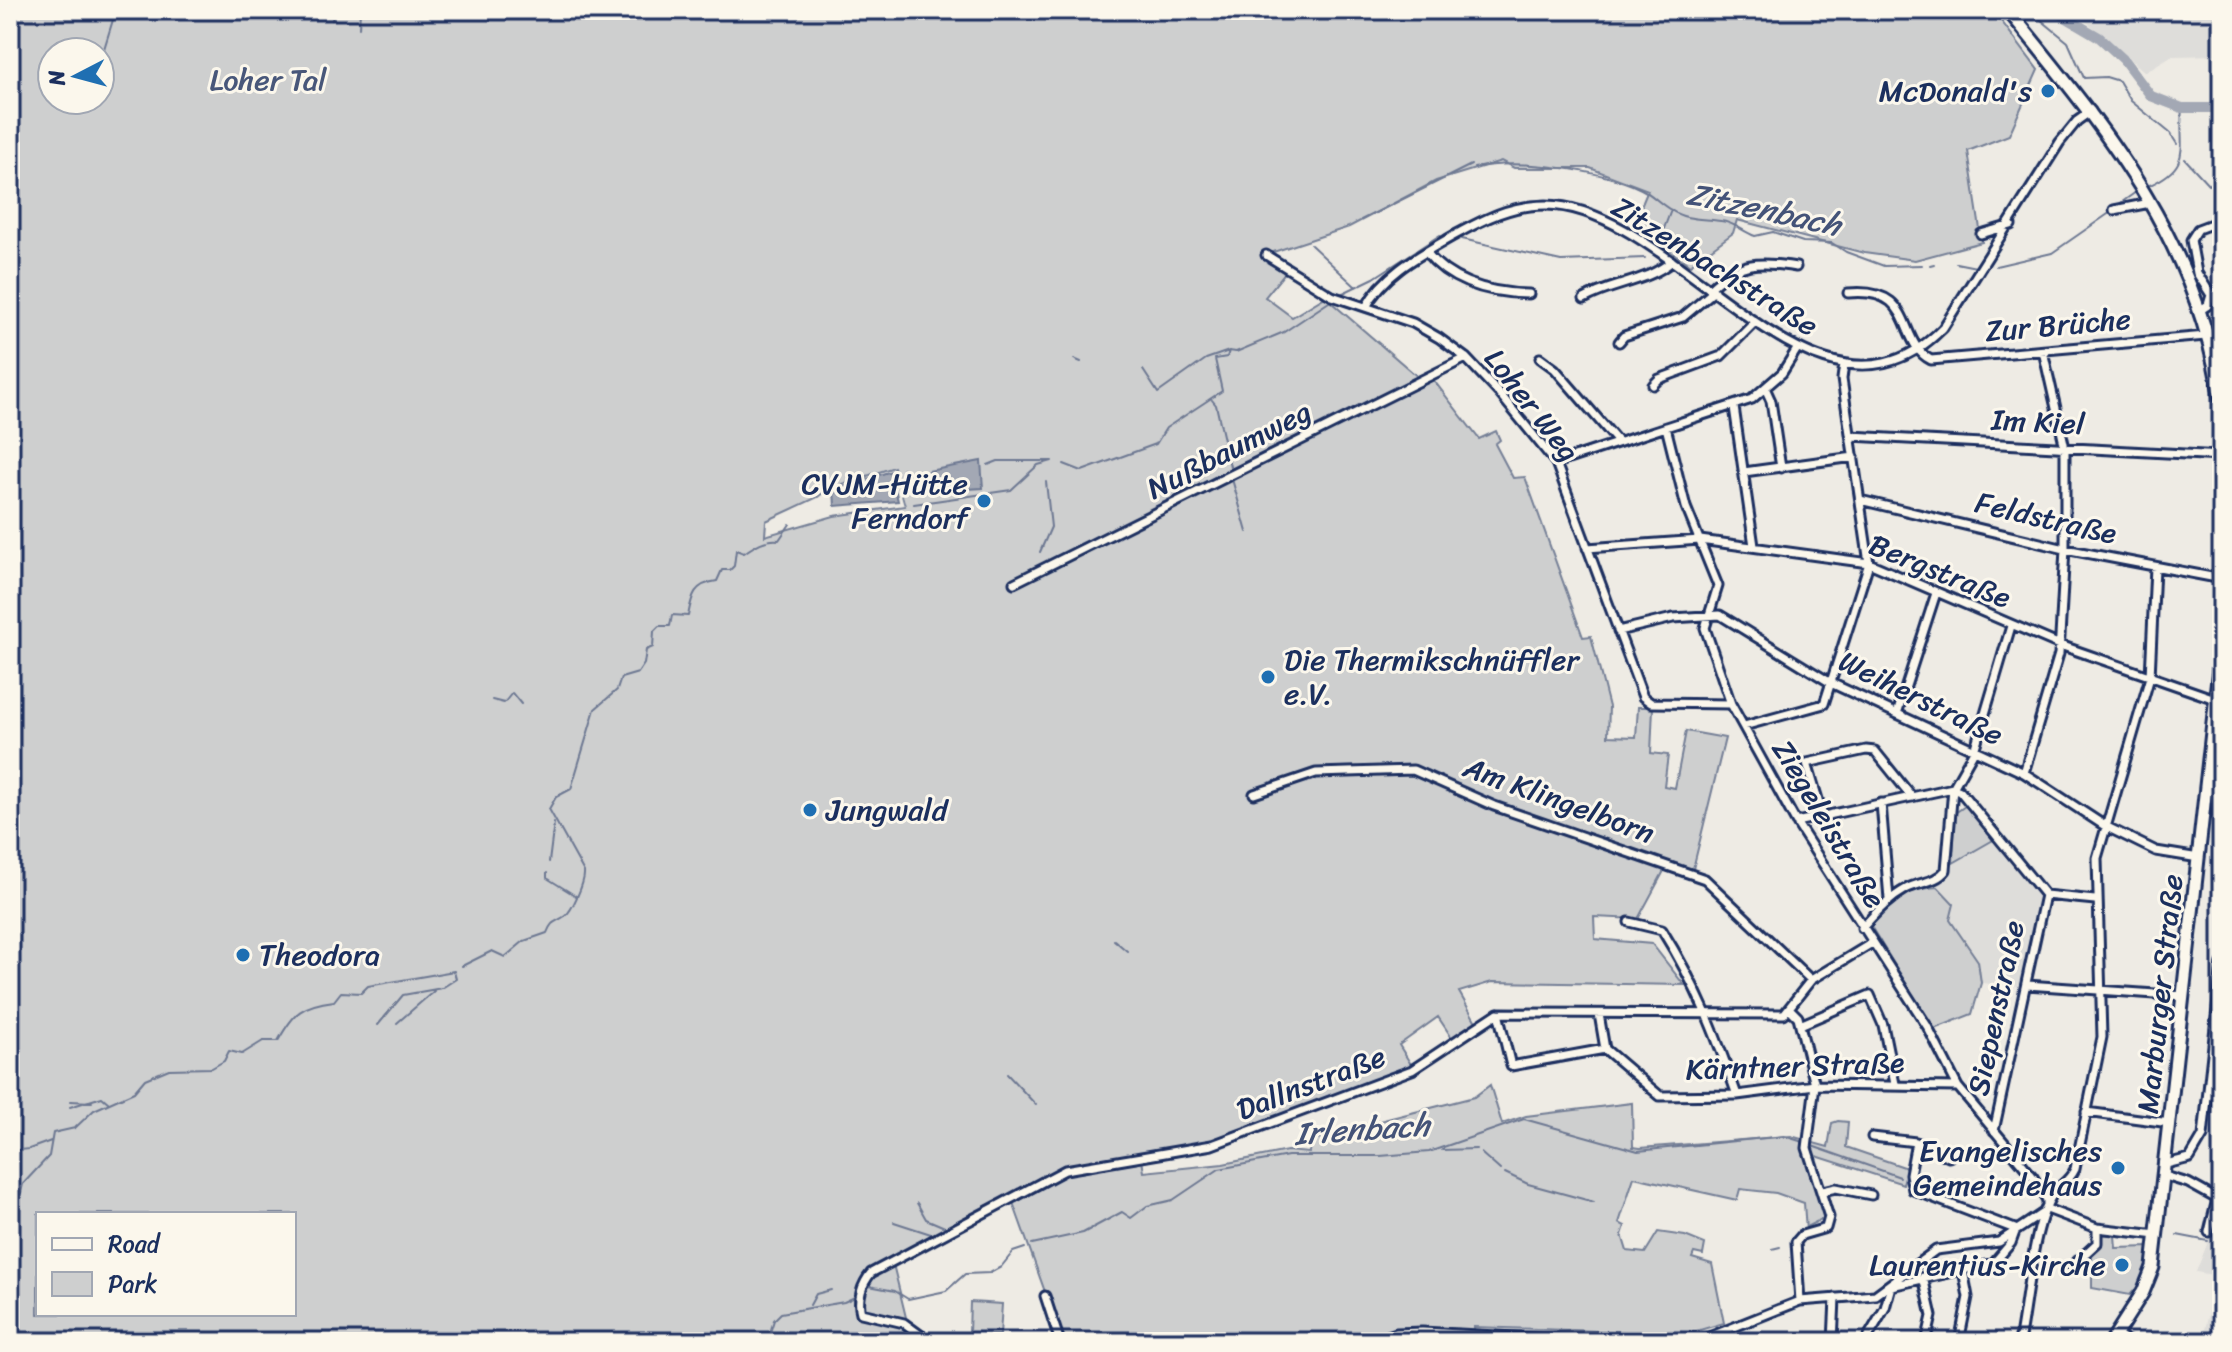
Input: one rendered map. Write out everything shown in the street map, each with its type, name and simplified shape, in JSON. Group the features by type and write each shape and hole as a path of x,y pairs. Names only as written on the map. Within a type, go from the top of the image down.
{"main road":[{"path":"2008,10 2091,111 2152,203 2175,247 2199,311 2221,398"},
{"name":"Marburger Straße","path":"2113,1338 2149,1280 2157,1235 2222,642"}],"street":[{"name":"Zitzenbachstraße","path":"1366,307 1377,288 1426,252 1495,214 1549,205 1602,219 1672,261 1797,349 1844,364 1886,363 1919,349 1951,319 2060,142 2077,121 2091,111"},
{"path":"2114,210 2152,203"},
{"path":"2199,311 2208,305 2211,295 2197,273 2191,240 2198,229 2222,220"},
{"path":"1981,234 2011,225"},
{"path":"1426,252 1435,264 1465,282 1507,293 1529,294"},
{"name":"Loher Weg","path":"1266,255 1332,296 1413,323 1466,358 1556,463 1647,701 1731,704"},
{"path":"1584,299 1601,289 1659,272 1672,261"},
{"path":"1619,342 1624,336 1683,317 1726,273 1752,262 1796,267"},
{"path":"1848,293 1874,294 1899,310 1919,349"},
{"path":"1653,385 1659,379 1721,356 1755,322"},
{"name":"Zur Brüche","path":"1919,349 1931,360 2206,336"},
{"path":"1556,463 1734,407 1766,390 1797,349"},
{"path":"2024,773 2060,645 2065,549 2065,448 2043,351"},
{"name":"Nußbaumweg","path":"1014,583 1466,358"},
{"path":"1540,358 1555,369 1618,442"},
{"path":"1744,726 1824,704 1869,563 1844,364"},
{"path":"1766,390 1771,401 1781,468"},
{"path":"1734,407 1754,546"},
{"name":"Ziegeleistraße","path":"1666,427 1682,493 1718,586 1705,628 1731,704 1796,822 1927,1026 1958,1087 2033,1177 2047,1200 2047,1209"},
{"name":"Im Kiel","path":"1851,436 2222,456"},
{"path":"1744,472 1854,457"},
{"name":"Feldstraße","path":"1860,500 2065,549 2222,579"},
{"name":"Bergstraße","path":"1587,548 1700,540 1869,563 2011,626 2215,699"},
{"path":"2019,1342 2042,1221 2051,1197 2075,1169 2102,1037 2095,900 2097,858 2150,677 2155,567"},
{"path":"1897,714 1936,593"},
{"name":"Weiherstraße","path":"1618,631 1673,618 1720,615 1831,683 2024,773 2105,826 2156,851 2199,858"},
{"path":"1862,928 1889,899 1909,887 1941,877 1946,870 1953,788 1974,751 2011,626"},
{"path":"1823,816 1807,763 1866,750 1875,751 1912,797"},
{"name":"Am Klingelborn","path":"1254,794 1316,773 1413,770 1494,806 1705,879 1811,980"},
{"path":"2208,776 2213,787 2222,845"},
{"path":"1796,822 1953,788"},
{"name":"Siepenstraße","path":"1953,788 1960,791 2045,895 2095,900"},
{"path":"1881,803 1889,899"},
{"name":"Siepenstraße","path":"1994,1131 2045,895"},
{"path":"1629,922 1662,930 1709,1013 1737,1095"},
{"path":"1599,1014 1605,1049 1511,1066 1498,1013 1784,1014 1811,980 1872,943"},
{"path":"2165,1170 2184,1162 2199,1148 2222,963"},
{"path":"2027,985 2184,996"},
{"path":"1800,1025 1870,995 1883,1025 1895,1084"},
{"path":"1789,1008 1800,1025 1815,1085 1807,1148 1823,1191 1828,1224 1802,1235 1796,1242 1800,1301"},
{"name":"Dallnstraße","path":"930,1342 904,1323 861,1313 859,1298 871,1273 1065,1170 1226,1140 1412,1070 1498,1013"},
{"name":"Kärntner Straße","path":"1605,1049 1660,1096 1737,1095 1815,1085 1958,1087"},
{"path":"2208,1095 2222,1095"},
{"path":"2086,1112 2170,1123"},
{"path":"1872,1137 1916,1142 1949,1157"},
{"path":"1916,1142 1910,1174 1913,1190 2015,1229"},
{"path":"2165,1170 2217,1199 2209,1232"},
{"path":"1823,1191 1836,1188 1871,1195"},
{"path":"2047,1209 2097,1228 2157,1235"},
{"path":"1628,1342 1699,1341 1800,1301 1875,1295 1936,1250 1999,1242 2047,1209"},
{"path":"2072,1266 2097,1243 2097,1228"},
{"path":"1891,1286 1994,1263 2011,1243 2015,1229"},
{"path":"1959,1342 1968,1297 1963,1270"},
{"path":"1923,1277 1932,1316 1926,1342"},
{"path":"1865,1342 1885,1308 1891,1286"},
{"path":"1045,1296 1060,1342"},
{"path":"1833,1342 1835,1298"},
{"path":"1371,1342 1396,1333 1422,1332 1514,1340 1607,1342"},
{"path":"2113,1338 2129,1342"}],"shaded area":[{"path":"2073,10 2222,10 2222,55 2171,56 2145,72"},
{"path":"981,461 983,488 932,491 928,471"},
{"path":"891,471 898,501 835,506 834,490"},
{"path":"1995,839 2043,899 2023,987 1981,983 1978,961 1950,920 1909,889 1943,878 1953,863"},
{"path":"2222,1193 2222,1323 2216,1342 2202,1342 2218,1276 2196,1272 2208,1242 2206,1232 2212,1200"}],"green space":[{"name":"Loher Tal","path":"10,10 1993,10 2038,70 2009,135 1968,151 1982,242 1915,260 1864,253 1737,220 1733,233 1690,265 1633,226 1648,190 1590,168 1514,168 1501,161 1436,181 1349,227 1264,255 1287,270 1265,297 1292,317 1325,297 1418,377 1428,373 1479,439 1496,431 1500,440 1495,444 1513,478 1525,477 1583,637 1591,636 1609,707 1608,736 1636,737 1638,707 1653,707 1651,753 1668,755 1664,786 1675,788 1686,731 1725,738 1691,877 1665,869 1638,919 1594,917 1595,939 1652,944 1684,985 1492,982 1459,992 1480,1029 1456,1044 1438,1017 1399,1045 1415,1071 1214,1148 1217,1141 1142,1160 1144,1172 1223,1164 1287,1151 1309,1153 1310,1138 1340,1139 1364,1125 1474,1097 1490,1085 1502,1124 1526,1116 1632,1103 1633,1147 1791,1136 1805,1140 1806,1159 1826,1217 1808,1226 1806,1231 1804,1203 1776,1193 1740,1189 1737,1200 1634,1177 1619,1223 1625,1226 1622,1235 1627,1251 1645,1253 1658,1232 1685,1236 1705,1244 1703,1255 1694,1253 1692,1258 1712,1264 1724,1323 1686,1334 1474,1327 1474,1342 1063,1342 1011,1197 892,1260 912,1342 10,1342","holes":["894,467 905,506 834,516 765,536 766,521 818,497 828,489"]},
{"path":"1968,804 1995,839 1953,863 1955,813"},
{"path":"1938,887 1954,904 1950,920 1978,961 1981,983 1972,1014 1934,1029 1870,925 1885,908 1906,893"},
{"path":"1848,1122 1846,1147 1907,1168 1903,1184 1810,1154 1810,1142 1828,1147 1832,1123"},
{"path":"2100,1234 2115,1235 2116,1248 2150,1247 2142,1282 2130,1295 2092,1288 2092,1253"},
{"path":"970,1302 1002,1304 1000,1335 969,1334"}],"waterway":[{"path":"108,36 116,10"},
{"path":"312,18 313,10"},
{"path":"332,20 335,10"},
{"path":"359,28 360,10"},
{"path":"2029,10 2068,42 2084,78 2106,77 2119,81 2131,101 2170,133 2177,144"},
{"path":"2053,10 2099,37 2123,59 2151,96 2182,108 2222,108"},
{"name":"Zitzenbach","path":"2150,185 2164,178 2178,162 2182,144 2182,108"},
{"path":"2185,159 2209,185 2222,188"},
{"path":"1474,168 1513,164 1582,171 1641,189 1671,210"},
{"path":"1361,220 1471,165"},
{"name":"Zitzenbach","path":"2115,207 2136,192"},
{"name":"Zitzenbach","path":"1660,239 1671,210 1689,218 1726,222 1755,236 1773,232 1803,242 1832,243 1846,252 1884,266 1922,265"},
{"name":"Zitzenbach","path":"1996,266 2052,253 2111,212"},
{"name":"Zitzenbach","path":"1341,294 1374,278 1440,235"},
{"name":"Zitzenbach","path":"1462,239 1561,261 1645,258"},
{"path":"1311,245 1356,287"},
{"name":"Zitzenbach","path":"1956,263 1976,267"},
{"name":"Zitzenbach","path":"1930,265 1934,264"},
{"name":"Zitzenbach","path":"1064,464 1082,471 1156,444 1166,428 1222,391 1215,359 1227,357 1229,351 1236,352 1284,332 1332,300"},
{"path":"1143,370 1158,393 1206,359 1229,351"},
{"path":"1074,359 1081,362"},
{"path":"1212,400 1216,405 1231,471"},
{"path":"1238,476 1276,457"},
{"path":"988,465 998,461 1051,461"},
{"name":"Zitzenbach","path":"914,504 1011,490 1038,465 1052,461"},
{"path":"902,469 929,478"},
{"path":"1168,510 1232,479 1247,532"},
{"path":"1040,552 1051,527 1046,482"},
{"path":"916,484 930,483"},
{"name":"Zitzenbach","path":"462,966 492,951 505,957 524,941 547,933 552,924 568,913 580,889 584,872 549,809 556,797 571,789 595,709 617,690 621,678 638,673 644,664 646,650 653,647 654,631 659,626 670,626 672,615 688,616 695,592 703,585 717,581 722,570 730,570 734,566 736,550 744,553 765,541 779,540 790,524"},
{"path":"492,700 504,703 512,693 521,704"},
{"path":"549,862 554,823"},
{"path":"547,873 547,878 576,896"},
{"path":"1114,940 1127,951"},
{"name":"Zitzenbach","path":"10,1207 21,1193 23,1184 49,1156 53,1133 75,1128 94,1110 134,1092 145,1079 169,1069 212,1068 224,1061 229,1051 242,1054 263,1041 278,1041 300,1012 334,1001 341,992 361,993 368,986 454,971 456,979 442,988 403,995 378,1025"},
{"path":"397,1023 434,991"},
{"path":"1007,1074 1036,1105"},
{"path":"70,1107 102,1097 109,1103"},
{"path":"70,1101 92,1102"},
{"name":"Irlenbach","path":"1032,1244 1083,1233 1122,1212 1131,1218 1147,1206 1173,1200 1219,1169 1288,1156 1380,1156 1429,1152 1524,1119 1638,1151 1784,1136 1803,1142"},
{"path":"10,1151 29,1149 51,1141"},
{"name":"Irlenbach","path":"1812,1146 1900,1177"},
{"path":"1442,1150 1476,1149"},
{"path":"1016,1202 1066,1175 1206,1151"},
{"path":"1481,1153 1500,1170"},
{"path":"1505,1173 1528,1184 1594,1202"},
{"path":"1818,1173 1823,1183"},
{"path":"1828,1195 1831,1208"},
{"path":"917,1203 926,1219 947,1228"},
{"path":"894,1222 937,1236"},
{"name":"Irlenbach","path":"2177,1235 2208,1241"},
{"path":"1772,1249 1780,1247"},
{"name":"Irlenbach","path":"869,1286 895,1291 908,1299 946,1291 965,1274 990,1273 1001,1267 1013,1252 1025,1248"},
{"name":"Irlenbach","path":"767,1342 774,1320 781,1313 844,1302 857,1296 859,1285"},
{"path":"810,1305 816,1294 831,1290"},
{"path":"854,1298 856,1312"},
{"path":"860,1316 883,1322"}],"railway":[{"path":"2209,1342 2222,1291"}],"place":[{"name":"McDonald's","path":"2048,91"},
{"name":"CVJM-Hütte Ferndorf","path":"984,501"},
{"name":"Die Thermikschnüffler e.V.","path":"1268,677"},
{"name":"Jungwald","path":"810,810"},
{"name":"Theodora","path":"243,955"},
{"name":"Evangelisches Gemeindehaus","path":"2118,1168"},
{"name":"Laurentius-Kirche","path":"2122,1265"}]}
